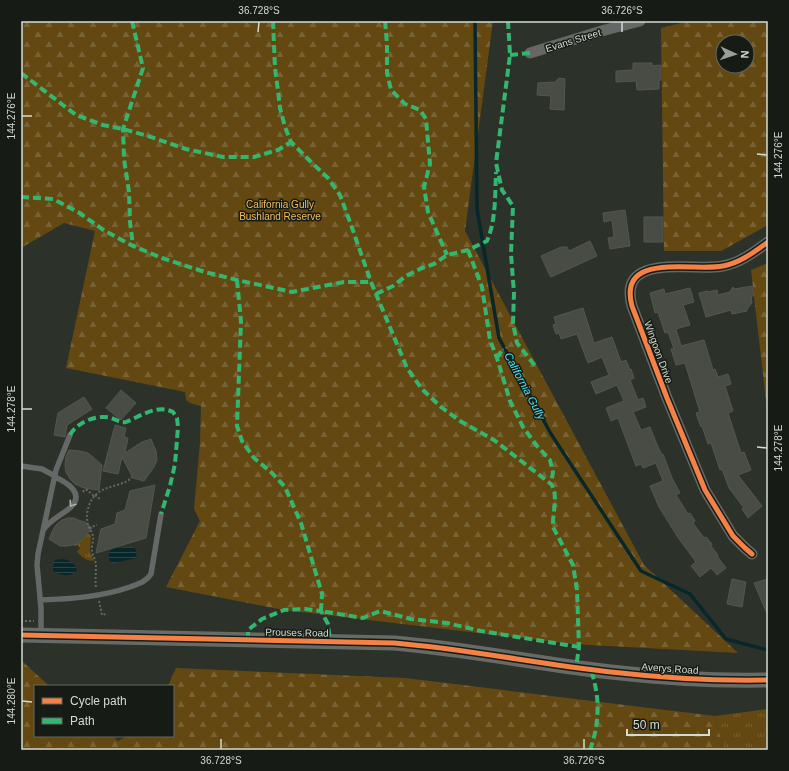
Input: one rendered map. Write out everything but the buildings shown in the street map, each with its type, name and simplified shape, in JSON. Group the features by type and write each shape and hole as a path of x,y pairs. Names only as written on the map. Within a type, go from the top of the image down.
{"street":[{"name":"Evans Street","path":"530,53 604,26 640,21"},
{"name":"Wingoon Drive","path":"752,554 733,536 705,490 667,398 632,306 630,293 634,278 638,274 648,270 728,265 745,257 768,242"},
{"name":"Prouses Road","path":"21,636 41,629 394,643 455,649 571,667"},
{"name":"Averys Road","path":"571,667 650,676 711,680 768,680"}],"lane":[{"path":"41,629 37,558 55,476 70,435"},
{"path":"21,466 42,469 64,482 76,494 74,504 71,508 49,523 42,533"},
{"path":"40,600 67,599 98,595 117,591 145,581 151,572 162,514"}],"path":[{"path":"502,350 509,346"},
{"path":"107,613 102,615 95,581 95,562 92,550 93,536 87,520 88,511 90,503 95,496 104,489 128,481 132,477"},
{"path":"83,495 83,491 87,490 101,500"},
{"path":"89,528 97,525"},
{"path":"21,621 41,629"}],"green space":[{"name":"California Gully Bushland Reserve","path":"21,21 493,21 465,231 644,565 738,653 572,644 284,610 166,587 200,521 194,509 200,443 201,406 190,403 186,400 185,392 66,368 95,231 64,223 21,248"},
{"path":"689,21 768,21 768,225 721,251 664,251 661,28"},
{"path":"768,263 768,418 751,270"},
{"path":"86,533 91,536 90,551 94,561 82,557 77,551 80,549 78,545 74,545 82,540"},
{"path":"21,660 48,685 34,685 34,737 113,737 118,741 125,737 174,737 174,685 168,685 176,668 405,678 715,716 724,750 21,750"},
{"path":"768,709 768,750 724,750 715,716"}],"water":[{"path":"131,547 135,549 136,558 114,563 110,562 109,553 111,550 114,548"},
{"path":"61,559 71,562 77,571 65,575 53,571 55,560"}],"waterway":[{"name":"California Gully","path":"475,21 477,209 499,338 551,434 641,571 690,594 726,639 768,650"}],"marked path":[{"path":"132,21 143,68 123,129 124,159 129,192 130,222 133,246"},
{"path":"273,21 275,68 280,108 285,127 291,142 328,178 340,195 371,282 407,368 422,389 441,407 460,421 494,440 551,484 553,488 555,493 553,527 573,565 577,590 579,647 576,668"},
{"path":"385,21 387,73 391,90 405,104 420,110 426,119 430,164 424,187 428,212 447,255"},
{"path":"508,21 510,55 496,163 502,190 513,206 511,254 514,293 513,323 517,343 536,367"},
{"path":"510,55 530,53"},
{"path":"21,73 76,115 103,125 148,136 186,149 223,157 254,157 278,150 291,142"},
{"path":"376,294 393,286 406,276 434,264 447,255 468,250 487,241 494,216 496,172"},
{"path":"21,197 53,199 78,212 105,231 133,246 162,258 205,272 237,280 292,292 344,282 371,282"},
{"path":"468,250 482,287 490,340 510,401 523,427 550,460 553,472 551,484"},
{"path":"237,280 241,321 237,426 242,441 254,458 272,473 285,487 301,523 322,594 321,611 363,618 380,611 411,619 447,623 481,631 579,647"},
{"path":"497,358 502,350"},
{"path":"70,435 77,426 94,418 106,417 120,422 126,422 155,410 161,409 173,412 177,418 178,427 175,464 161,514"},
{"path":"248,640 248,630 262,619 284,610 305,609 321,611 328,624 330,641"},
{"path":"590,750 594,737 598,710 596,690 591,670"}],"cycle path":[{"path":"752,554 733,536 705,490 667,398 632,306 630,289 636,277 647,271 661,268 729,265 741,260 768,242"},
{"path":"21,635 394,643 631,674 709,679 768,680"}]}
